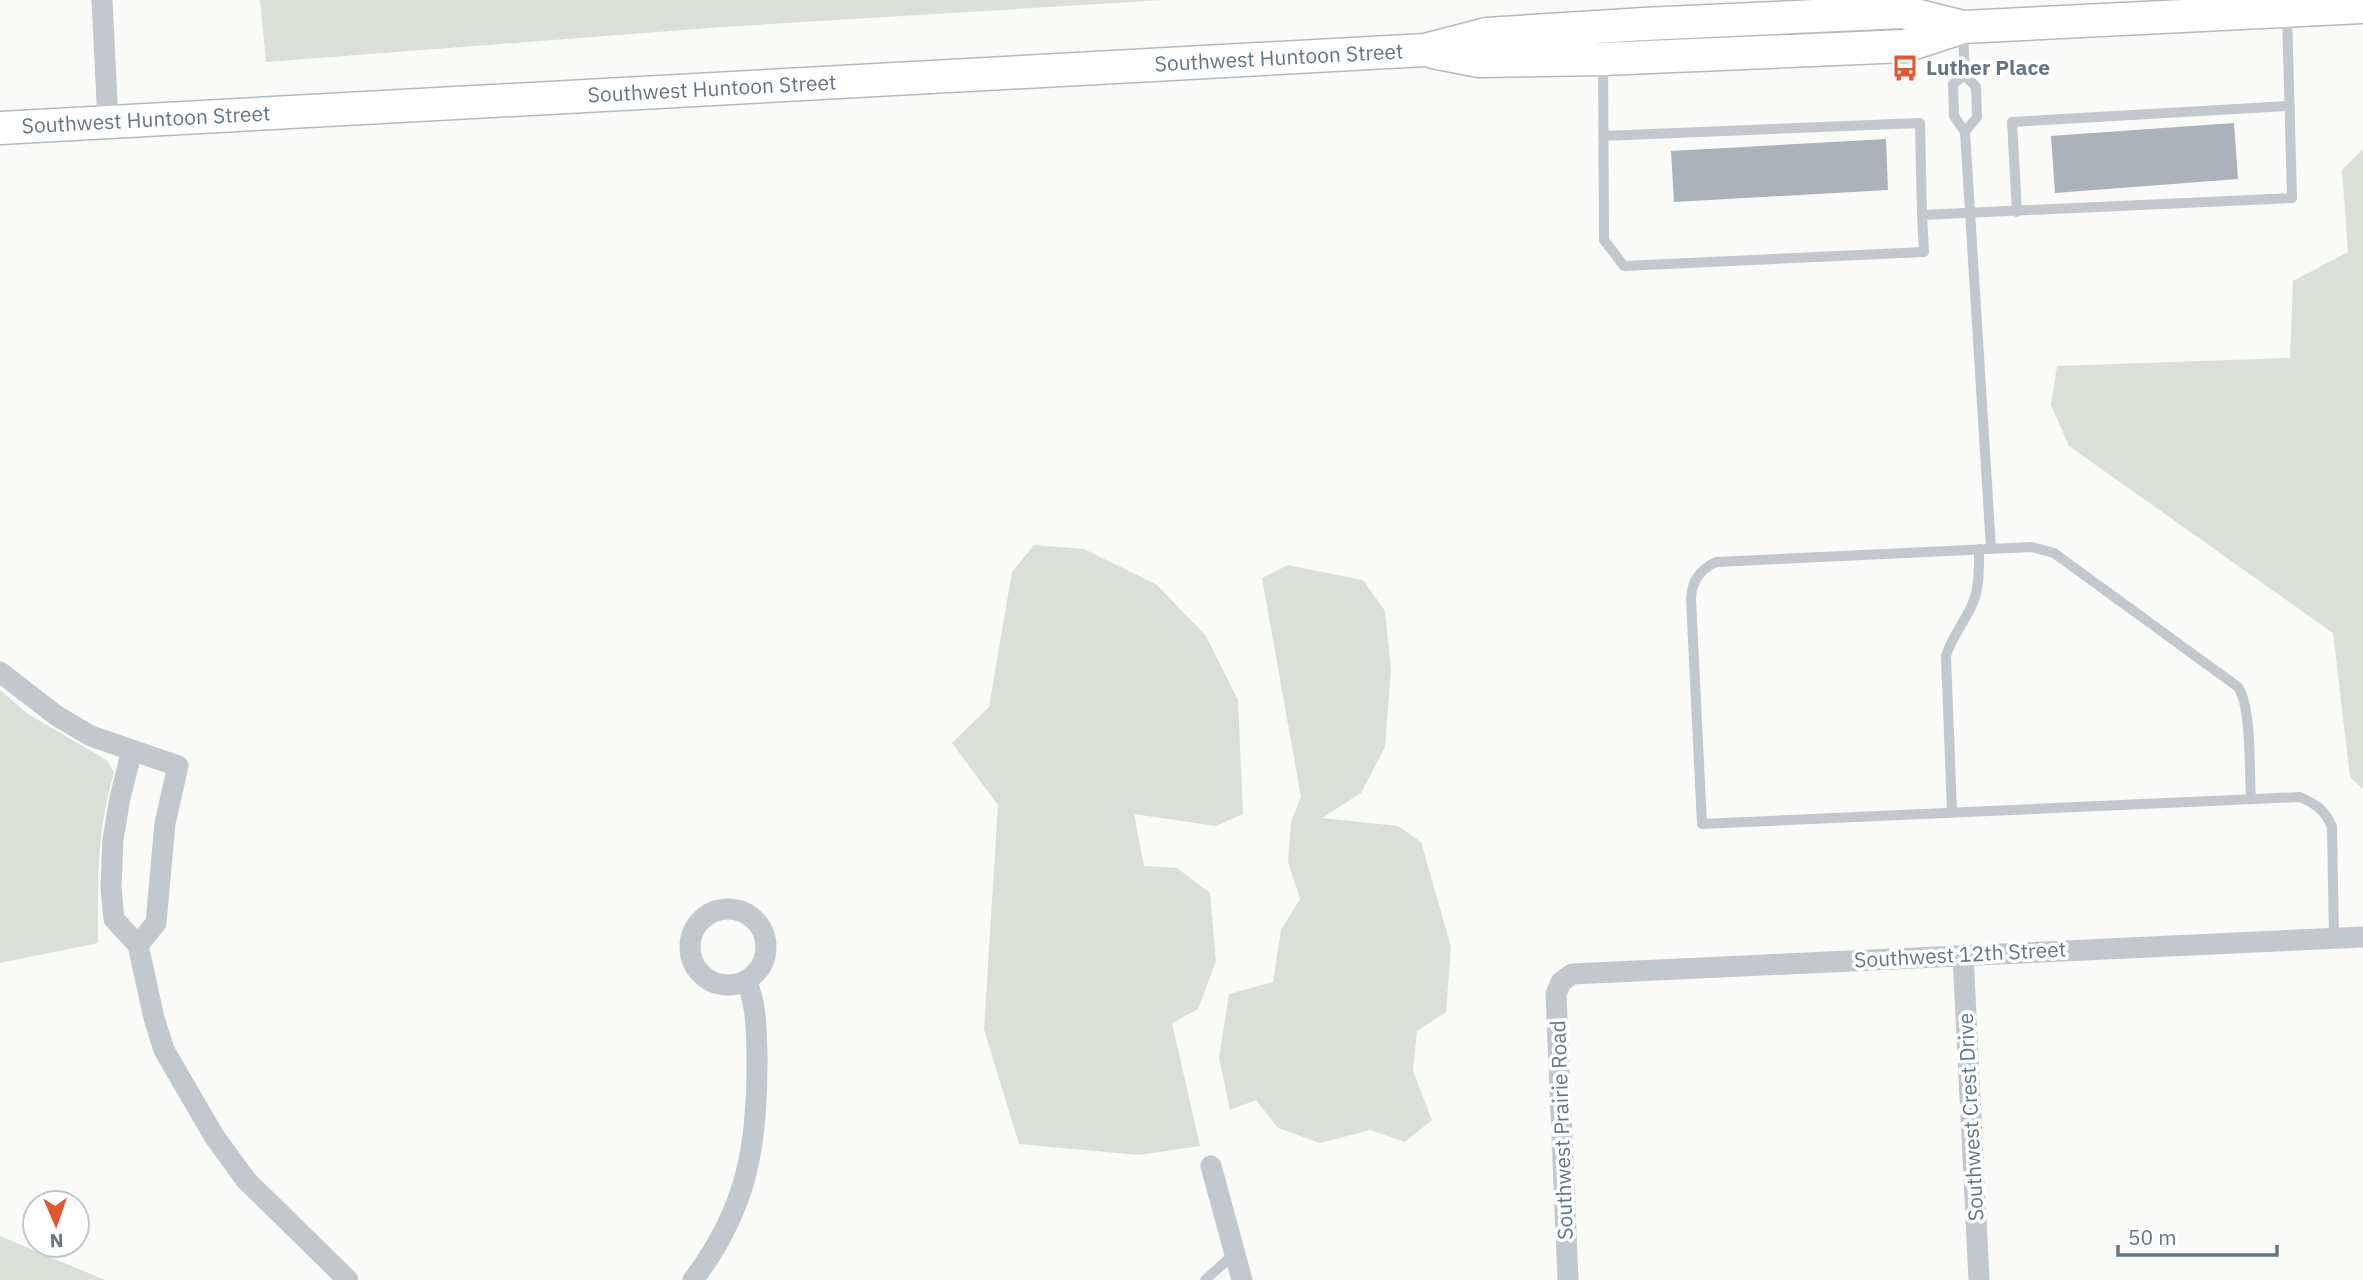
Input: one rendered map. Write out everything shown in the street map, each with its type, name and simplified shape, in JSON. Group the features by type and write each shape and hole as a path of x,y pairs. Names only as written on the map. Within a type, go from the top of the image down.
{"main road":[{"name":"Southwest Huntoon Street","path":"1425,50 1479,61 1603,59 1905,46 1963,27 2363,7"},
{"name":"Southwest Huntoon Street","path":"0,128 1425,50 1488,34 1644,24 1903,12 1963,27"}],"street":[{"path":"102,0 108,122"},
{"path":"0,672 57,716 91,736 178,766 165,823 156,923 138,944"},
{"path":"132,750 113,839 111,888 114,919 138,944 164,1050 214,1136 246,1181 348,1280"},
{"name":"Southwest 12th Street","path":"1561,982 1566,976 1578,972 2363,937"},
{"name":"Southwest Crest Drive","path":"1963,955 1979,1280"},
{"path":"692,1280 721,1240 738,1202 755,1136 756,1021 746,981"},
{"name":"Southwest Prairie Road","path":"1561,982 1556,994 1568,1280"},
{"path":"1211,1166 1233,1255 1242,1280"}],"lane":[{"path":"1922,215 2292,198 2287,10"},
{"path":"1963,27 1965,75 1976,87 1977,117 1965,132"},
{"path":"1603,59 1603,136 1604,240 1624,266 1924,252 1920,123 1603,136"},
{"path":"1952,812 1946,656 1975,597 1985,549 1971,214 1965,132 1954,116 1953,84 1965,75"},
{"path":"2017,212 2012,122 2290,106"},
{"path":"2251,799 2247,710 2244,695 2238,687 2054,554 2032,547 1716,562 1705,567 1697,576 1691,591 1702,824 2300,797 2316,804 2327,816 2332,827 2334,938"},
{"path":"1205,1280 1233,1255"}],"shaded area":[{"path":"260,0 1163,0 723,27 266,62"},
{"path":"2363,149 2363,789 2350,777 2333,633 2069,446 2051,405 2057,366 2290,358 2293,281 2348,252 2342,170"},
{"path":"1034,545 1084,549 1157,585 1206,636 1238,700 1243,814 1216,826 1134,814 1144,866 1177,868 1210,893 1216,961 1198,1009 1172,1023 1200,1146 1139,1155 1019,1144 984,1029 998,805 952,743 989,707 1012,572"},
{"path":"1288,565 1363,580 1385,611 1391,670 1385,747 1361,793 1322,818 1398,826 1421,842 1451,947 1446,1012 1417,1031 1413,1071 1432,1120 1405,1142 1370,1130 1320,1143 1278,1128 1256,1100 1230,1110 1219,1058 1229,994 1273,982 1281,930 1300,899 1288,862 1291,822 1301,797 1262,578"},
{"path":"0,690 28,714 108,761 114,773 101,837 98,943 0,963"},
{"path":"0,1236 21,1245 21,1259 55,1259 105,1280 0,1280"}],"building":[{"path":"2234,123 2238,179 2055,193 2051,136"},
{"path":"1886,139 1888,190 1674,202 1671,151"}],"place":[{"name":"Luther Place","path":"1905,68"}]}
